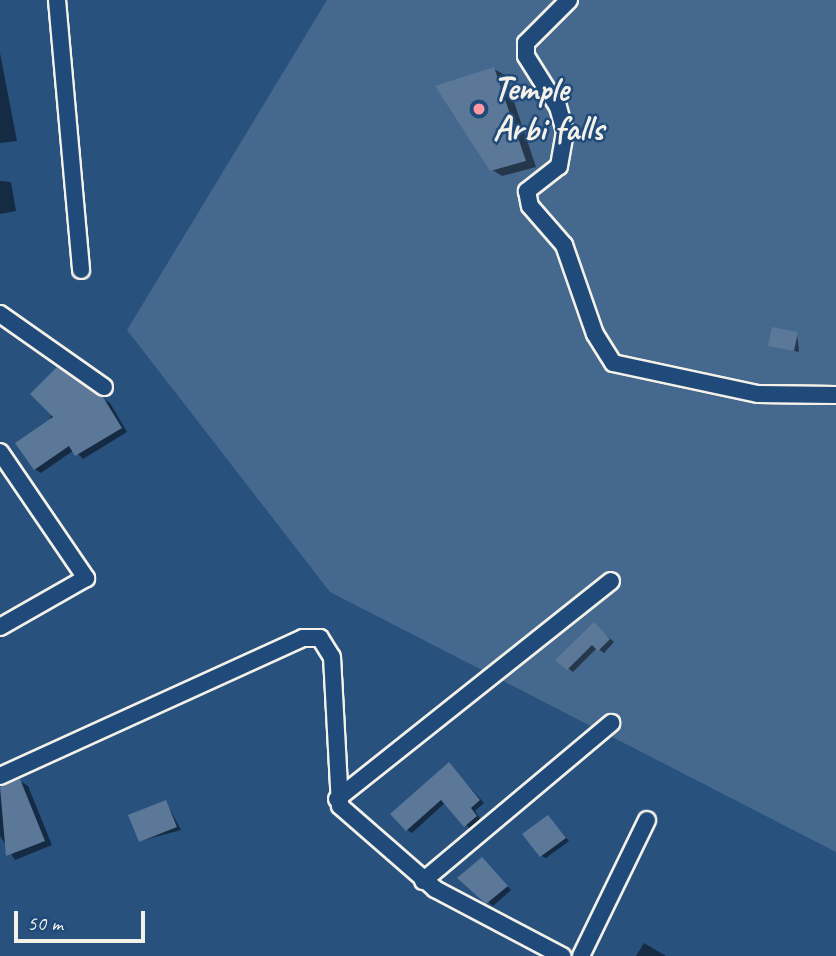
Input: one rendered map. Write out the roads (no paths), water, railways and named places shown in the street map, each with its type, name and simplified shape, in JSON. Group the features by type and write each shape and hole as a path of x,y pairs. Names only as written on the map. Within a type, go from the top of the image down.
{"street":[{"path":"57,0 81,270"},
{"path":"569,0 526,43 526,56 558,107 565,132 559,166 527,191 530,206 564,245 595,334 613,363 758,394 836,395"},
{"path":"0,314 104,387"},
{"path":"0,452 86,578 0,627"},
{"path":"337,799 611,581"},
{"path":"0,776 311,637 320,638 332,657 337,799 423,881 562,956"},
{"path":"423,881 611,723"},
{"path":"581,956 647,821"}],"place":[{"name":"Temple Arbi falls","path":"479,109"}]}
